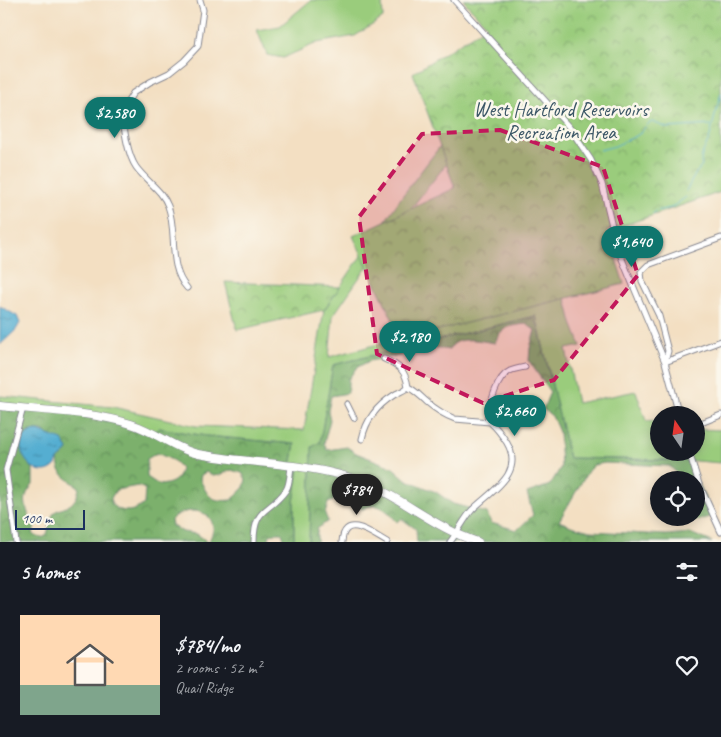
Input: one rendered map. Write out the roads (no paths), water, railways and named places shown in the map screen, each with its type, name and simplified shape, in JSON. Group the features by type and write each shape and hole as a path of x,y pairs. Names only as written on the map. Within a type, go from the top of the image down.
{"street":[{"path":"187,288 182,282 175,264 173,232 168,206 156,189 135,166 125,137 122,111 133,93 169,73 198,46 203,10 200,0"},
{"path":"454,0 570,127 591,160 602,184 617,248 664,362 676,406"},
{"path":"664,362 668,351 659,316 642,281 641,272 648,265 721,238"},
{"path":"664,362 721,341"},
{"path":"384,359 402,369 408,387"},
{"path":"488,421 490,404 495,390 504,376 508,372 525,367"},
{"path":"408,387 416,390 426,402 450,417 470,421 488,421 497,429 513,454 510,474 484,501 472,510 459,537 450,542"},
{"path":"362,439 366,426 376,411 408,387"},
{"path":"347,404 354,418"},
{"path":"0,406 84,414 112,419 153,433 191,452 334,473 381,490 459,537 478,542"},
{"path":"16,542 6,470 24,408"},
{"path":"705,421 721,415"},
{"path":"692,461 698,484 721,532"},
{"path":"254,542 255,522 260,514 287,489 291,466"},
{"path":"342,542 342,537 348,528 358,526 387,542"}],"water":[{"path":"0,306 17,316 20,323 16,330 0,345"},
{"path":"38,431 62,440 68,449 55,466 45,471 37,470 30,464 24,457 21,448 22,440 27,434"}],"waterway":[{"path":"686,191 702,166 702,154 709,140 721,93"},
{"path":"600,150 615,146 638,135 649,123 653,122 667,128 711,125"},
{"path":"653,214 655,211 671,208 686,197"}],"park label":[{"name":"West Hartford Reservoirs Recreation Area","path":"561,120"}]}
